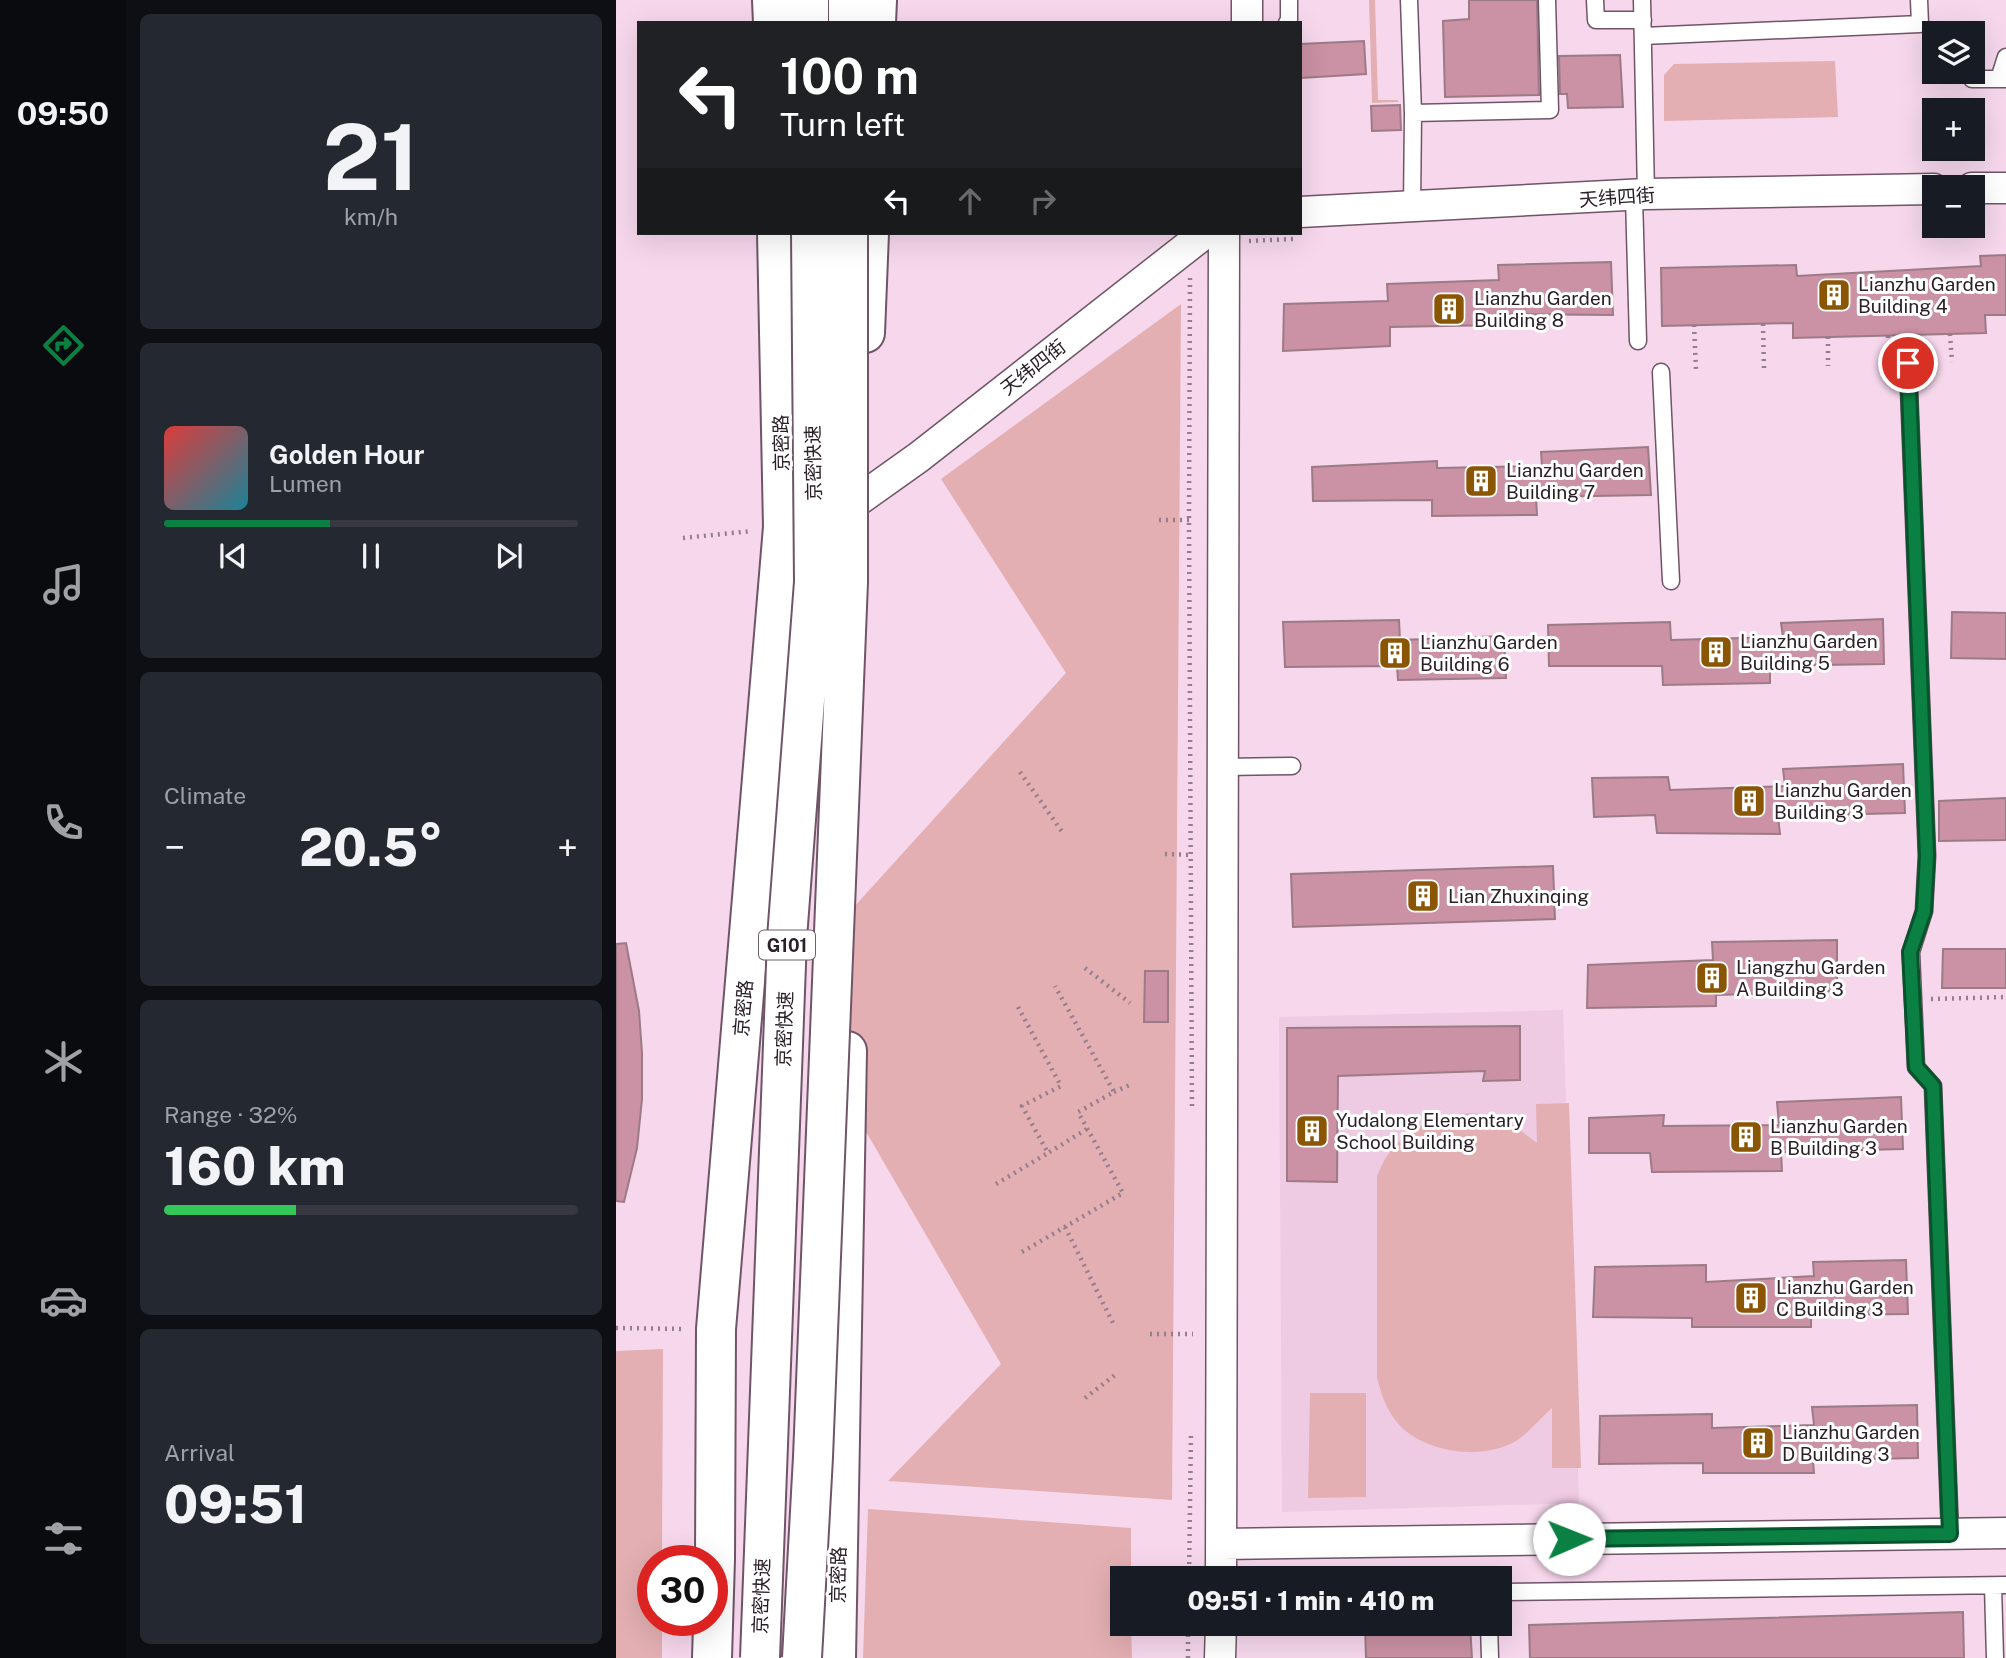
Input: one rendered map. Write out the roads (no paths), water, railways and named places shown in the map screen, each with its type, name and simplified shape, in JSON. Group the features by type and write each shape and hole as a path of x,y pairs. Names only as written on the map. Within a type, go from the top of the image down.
{"main road":[{"path":"772,0 773,21"},
{"path":"808,0 809,21"},
{"path":"848,0 848,21"},
{"path":"876,21 877,0"},
{"name":"京密路","path":"712,1658 716,1329 783,527 777,235"},
{"name":"京密快速","path":"760,1658 787,938 814,582 811,235"},
{"name":"京密快速","path":"802,1658 814,1429 848,582 848,235"},
{"name":"京密路","path":"836,1658 860,499 869,235"}],"street":[{"path":"1247,0 1247,21"},
{"path":"1985,188 2006,188"},
{"name":"天纬四街","path":"1302,212 1640,196 1922,189"},
{"path":"1222,1566 1224,235"},
{"name":"天纬四街","path":"860,499 919,457 1198,239"},
{"path":"1222,1544 1488,1547 2006,1533"},
{"path":"1220,1658 1221,1636"}],"lane":[{"path":"1287,21 1289,0"},
{"path":"1409,0 1413,114 1412,208"},
{"path":"1413,114 1550,110 1547,0"},
{"path":"1595,0 1595,20 1643,28 1920,24 1919,0"},
{"path":"1638,341 1642,0"},
{"path":"1985,79 2003,79 2006,57"},
{"path":"1908,363 1927,856 1924,911 1910,952 1916,1067 1933,1086 1950,1534"},
{"path":"1661,372 1671,581"},
{"path":"1223,767 1292,766"},
{"path":"1512,1592 2000,1585 1995,1658"},
{"path":"1489,1636 1490,1658"}],"place":[{"name":"Lianzhu Garden Building 4","path":"1834,295"},
{"name":"Lianzhu Garden Building 8","path":"1449,309"},
{"name":"Lianzhu Garden Building 7","path":"1481,481"},
{"name":"Lianzhu Garden Building 5","path":"1716,652"},
{"name":"Lianzhu Garden Building 6","path":"1395,653"},
{"name":"Lianzhu Garden Building 3","path":"1749,801"},
{"name":"Lian Zhuxinqing","path":"1423,896"},
{"name":"Liangzhu Garden A Building 3","path":"1712,978"},
{"name":"Yudalong Elementary School Building","path":"1312,1131"},
{"name":"Lianzhu Garden B Building 3","path":"1746,1137"},
{"name":"Lianzhu Garden C Building 3","path":"1751,1298"},
{"name":"Lianzhu Garden D Building 3","path":"1758,1443"}]}
